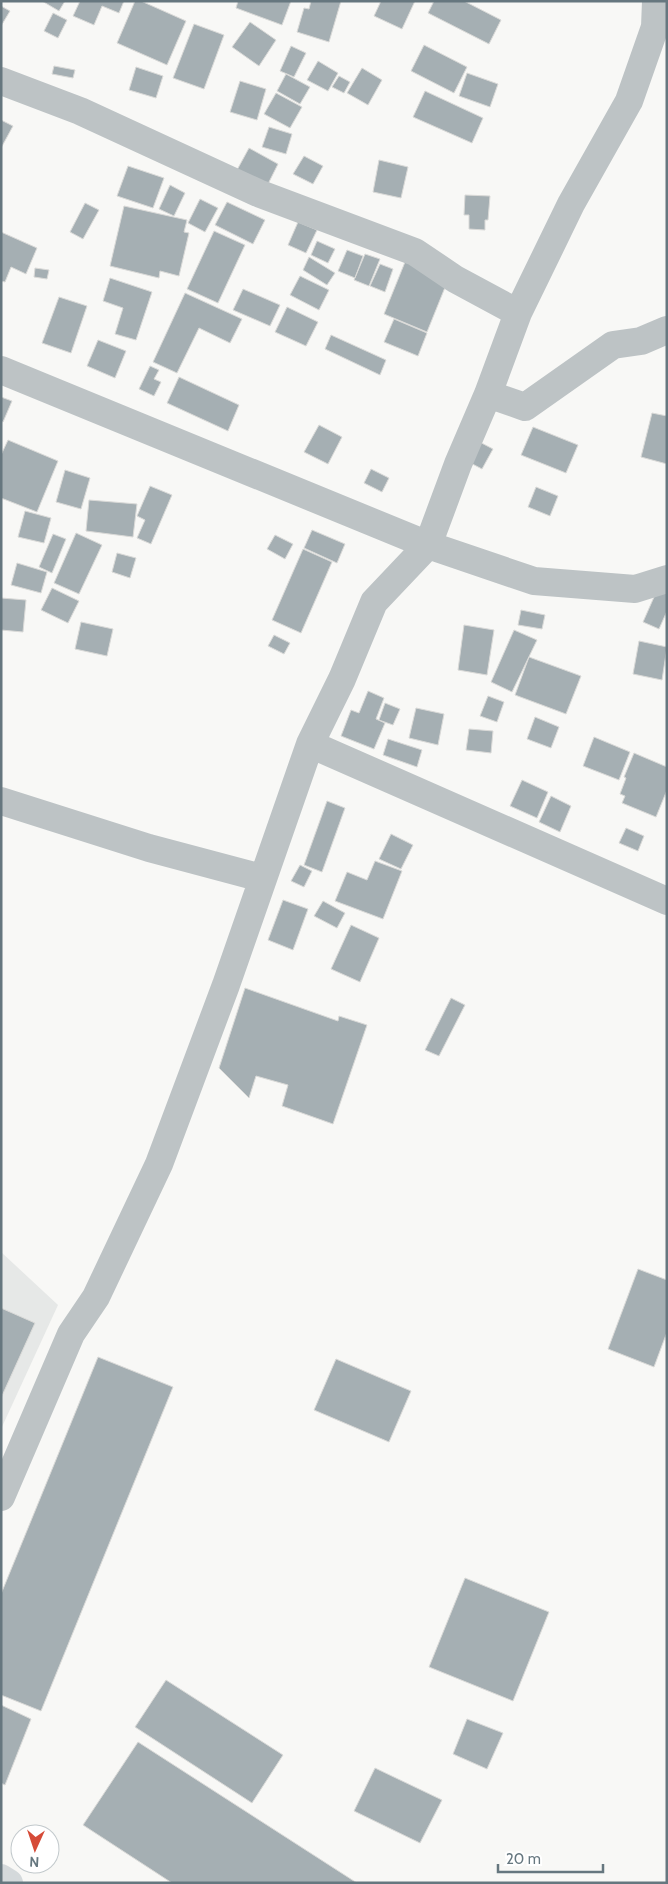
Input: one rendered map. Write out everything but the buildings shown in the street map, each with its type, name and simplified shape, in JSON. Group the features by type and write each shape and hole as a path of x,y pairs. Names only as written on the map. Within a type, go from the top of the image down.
{"main road":[{"path":"1,1878 9,1883"}],"street":[{"path":"1,1497 71,1334 96,1297 159,1164 226,985 310,744 342,679 374,602 428,545 518,313 571,204 629,101 655,27 656,1"},
{"path":"1,81 80,111 258,193 415,252 455,279 518,313"},
{"path":"488,394 525,407 613,345 641,342 667,330"},
{"path":"641,342 667,352"},
{"path":"1,370 428,545 534,581 635,589 667,579"},
{"path":"310,744 667,901"},
{"path":"1,801 149,848 262,878"}],"shaded area":[{"path":"1,1252 58,1305 1,1429"}]}
